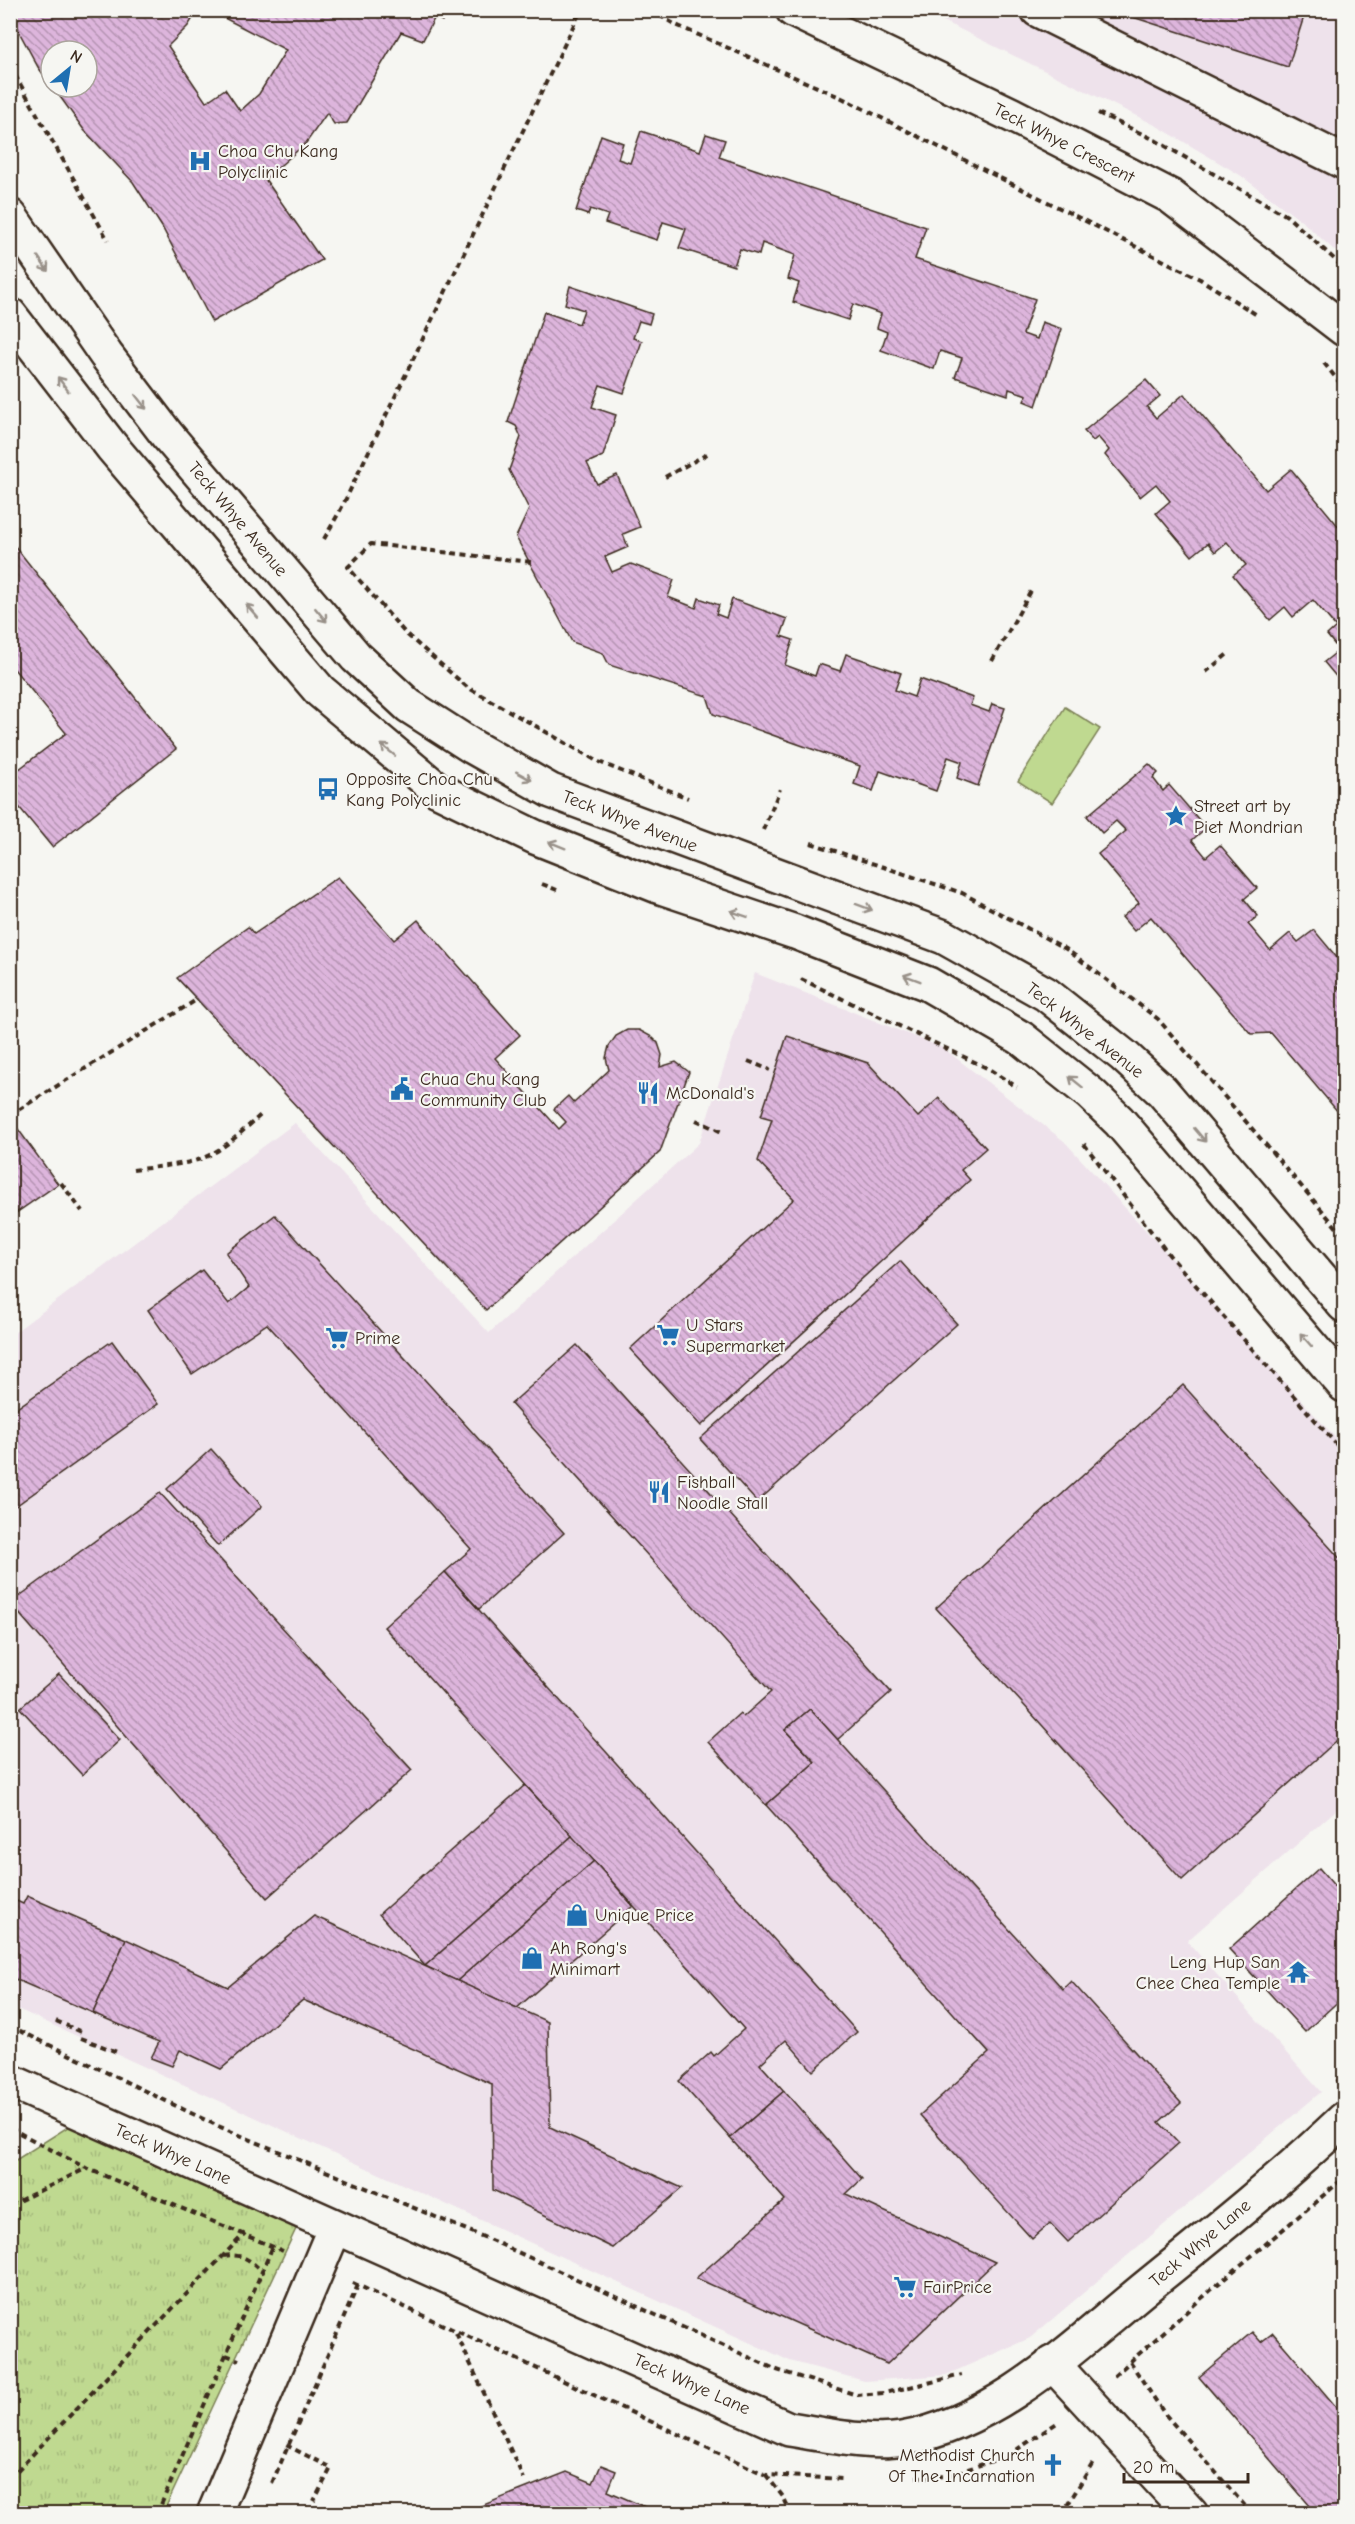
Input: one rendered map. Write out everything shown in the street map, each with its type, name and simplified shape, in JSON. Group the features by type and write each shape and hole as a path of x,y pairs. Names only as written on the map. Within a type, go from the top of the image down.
{"main road":[{"name":"Teck Whye Crescent","path":"793,10 1012,115 1170,196 1344,329"},
{"path":"1038,10 1344,162"},
{"name":"Teck Whye Avenue","path":"10,216 105,355 167,435 356,657 409,706 472,747 551,791 944,937 1046,994 1124,1056 1162,1091 1344,1305"},
{"name":"Teck Whye Crescent","path":"1316,307 1331,348"},
{"path":"10,315 112,447 320,691 378,742 438,790 535,837 658,886 795,933 928,984 1021,1038 1119,1121 1344,1385"},
{"name":"Teck Whye Lane","path":"10,2081 789,2428 841,2438 901,2439 960,2421 1000,2400 1052,2363 1181,2259 1344,2119"},
{"path":"213,2514 335,2227"},
{"path":"1052,2363 1191,2514"}],"path":[{"path":"324,539 341,509 581,10"},
{"path":"650,10 676,25 842,98 1200,279 1265,320"},
{"path":"10,66 108,240"},
{"path":"1331,348 1344,388"},
{"path":"665,477 710,453"},
{"path":"531,562 371,544 348,567 405,633 467,687 554,737"},
{"path":"992,661 1031,591"},
{"path":"1206,672 1229,653"},
{"path":"764,828 780,789"},
{"path":"10,1114 198,999"},
{"path":"748,1061 770,1070"},
{"path":"133,1170 194,1161 212,1154 226,1145 262,1113"},
{"path":"696,1120 722,1132"},
{"path":"61,1183 82,1211"},
{"path":"56,2021 117,2052"},
{"path":"10,2026 218,2126 493,2241 777,2370 857,2394 884,2393 972,2373"},
{"path":"1336,2082 1344,2074"},
{"path":"10,2128 86,2168 245,2233 766,2475 854,2479"},
{"path":"10,2205 86,2168"},
{"path":"915,2477 947,2476 1007,2456 1088,2401 1130,2362 1344,2178"},
{"path":"10,2478 245,2233"},
{"path":"157,2514 273,2246"},
{"path":"223,2256 235,2254 252,2260 263,2273"},
{"path":"271,2485 358,2285"},
{"path":"456,2332 524,2479"},
{"path":"1130,2362 1164,2413 1252,2514"},
{"path":"289,2446 331,2468 314,2501"},
{"path":"1062,2514 1094,2462"},
{"path":"766,2475 784,2499 791,2514"}],"shaded area":[{"path":"923,11 1344,11 1344,259 1304,223 1240,175 1157,126"},
{"path":"755,973 943,1048 1064,1141 1344,1447 1344,1803 1187,1941 1321,2092 1030,2338 946,2375 865,2381 790,2361 11,2006 11,1335 295,1123 489,1333 699,1143"}],"green space":[{"path":"1065,707 1100,729 1052,803 1018,781"},
{"path":"104,2104 309,2201 163,2513 11,2514 11,2163"}],"building":[{"name":"Choa Chu Kang Polyclinic","path":"13,10 198,10 188,26 168,46 206,102 225,89 240,111 259,94 286,50 209,10 447,10 442,21 435,17 423,40 401,32 347,123 334,124 327,113 306,143 265,179 322,260 212,322 162,227 133,182 84,130 62,99 99,99 99,39 39,39 39,68 10,15"},
{"path":"1111,10 1306,10 1288,67"},
{"path":"641,131 700,151 706,134 725,140 719,157 926,227 915,259 1035,299 1023,334 1037,339 1042,322 1062,329 1036,406 1024,401 1027,395 1009,389 1008,395 955,377 962,358 940,351 934,369 881,350 887,332 877,328 881,314 853,304 848,320 793,302 799,283 788,279 795,255 762,243 759,255 740,249 734,266 679,248 686,229 663,222 657,240 605,223 608,215 590,209 588,215 576,211 601,135 623,143 618,159 630,163"},
{"path":"570,286 652,314 649,324 639,321 633,338 642,341 624,393 600,385 592,407 616,415 603,456 587,463 597,484 617,475 640,527 623,534 628,547 605,557 612,572 631,564 674,580 668,597 696,608 699,598 719,605 716,614 726,618 732,599 787,619 781,636 793,640 785,665 815,676 819,664 840,671 846,654 901,673 895,690 914,697 920,679 973,698 970,705 989,712 992,704 1005,708 978,786 957,778 962,762 948,757 936,791 880,771 873,791 854,784 860,766 713,714 707,696 609,665 603,653 572,642 516,537 529,509 509,470 521,437 516,426 508,422 544,312 579,324 584,310 565,304"},
{"path":"1146,380 1160,396 1147,407 1156,418 1184,394 1266,490 1291,469 1344,533 1344,686 1324,662 1339,650 1327,635 1336,627 1313,600 1293,617 1285,607 1270,620 1233,575 1246,565 1227,542 1215,552 1208,543 1192,556 1156,513 1170,501 1156,484 1140,497 1105,455 1109,450 1098,437 1093,441 1084,431"},
{"path":"10,540 176,749 52,847 10,796 10,776 66,733 10,664"},
{"path":"1149,764 1158,773 1153,778 1163,791 1169,785 1206,828 1192,840 1206,857 1220,845 1257,888 1244,899 1258,916 1248,924 1270,950 1290,933 1298,942 1314,930 1344,966 1344,981 1338,987 1344,995 1344,1119 1271,1033 1251,1034 1151,917 1134,931 1122,917 1139,903 1098,854 1126,831 1116,821 1102,833 1087,816"},
{"name":"Chua Chu Kang Community Club","path":"338,877 394,940 418,920 520,1035 495,1058 559,1129 566,1122 554,1109 568,1096 574,1103 609,1070 606,1058 609,1046 616,1036 627,1030 639,1030 658,1043 662,1055 660,1067 676,1062 689,1072 660,1152 486,1310 177,978 248,927 254,934"},
{"path":"787,1036 868,1063 918,1117 939,1098 986,1148 961,1170 970,1180 701,1426 630,1349 794,1199 758,1161 772,1119 761,1116"},
{"path":"10,1118 58,1184 10,1217"},
{"path":"275,1215 564,1533 479,1609 445,1572 471,1549 267,1324 192,1374 148,1310 202,1270 229,1304 249,1287 226,1253"},
{"path":"900,1261 957,1324 757,1502 700,1439"},
{"path":"112,1341 158,1404 10,1510 10,1413"},
{"path":"577,1345 891,1692 837,1740 810,1709 785,1730 815,1762 766,1805 708,1742 740,1713 743,1717 771,1692 511,1404"},
{"path":"1183,1385 1344,1563 1344,1734 1182,1880 936,1608"},
{"path":"211,1449 262,1506 218,1546 167,1489"},
{"path":"160,1493 412,1770 267,1898 10,1603"},
{"path":"445,1572 857,2032 813,2071 786,2040 760,2064 784,2091 730,2138 679,2081 711,2052 714,2056 744,2029 384,1627"},
{"path":"59,1674 120,1740 82,1775 20,1708"},
{"path":"810,1709 1063,1989 1071,1981 1181,2103 1159,2122 1179,2143 1068,2242 1050,2223 1032,2239 920,2115 989,2053 766,1805 815,1762 785,1730"},
{"path":"525,1785 572,1836 425,1966 379,1914"},
{"path":"572,1836 594,1861 457,1981 425,1966"},
{"path":"594,1861 633,1906 517,2008 457,1981"},
{"name":"Leng Hup San Chee Chea Temple","path":"1319,1868 1344,1897 1344,1996 1305,2032 1229,1949"},
{"path":"27,1896 126,1939 93,2013 10,1977 10,1898 23,1904"},
{"path":"314,1916 548,2022 550,2127 682,2188 613,2248 493,2190 492,2084 303,2000 221,2069 180,2050 172,2066 151,2058 159,2042 93,2013 126,1939 228,1987"},
{"path":"784,2091 862,2179 846,2194 995,2262 887,2364 696,2278 785,2200 730,2138"},
{"path":"1252,2332 1261,2342 1273,2333 1344,2416 1344,2514 1317,2514 1199,2377"},
{"path":"601,2465 616,2471 608,2491 661,2514 461,2514 567,2472 593,2483"}],"place":[{"name":"Choa Chu Kang Polyclinic","path":"200,161"},
{"name":"Opposite Choa Chu Kang Polyclinic","path":"328,789"},
{"name":"Street art by Piet Mondrian","path":"1176,816"},
{"name":"Chua Chu Kang Community Club","path":"402,1089"},
{"name":"McDonald's","path":"648,1093"},
{"name":"U Stars Supermarket","path":"668,1335"},
{"name":"Prime","path":"337,1338"},
{"name":"Fishball Noodle Stall","path":"659,1492"},
{"name":"Unique Price","path":"577,1915"},
{"name":"Ah Rong's Minimart","path":"532,1958"},
{"name":"Leng Hup San Chee Chea Temple","path":"1298,1972"},
{"name":"FairPrice","path":"905,2287"},
{"name":"Methodist Church Of The Incarnation","path":"1053,2465"}]}
